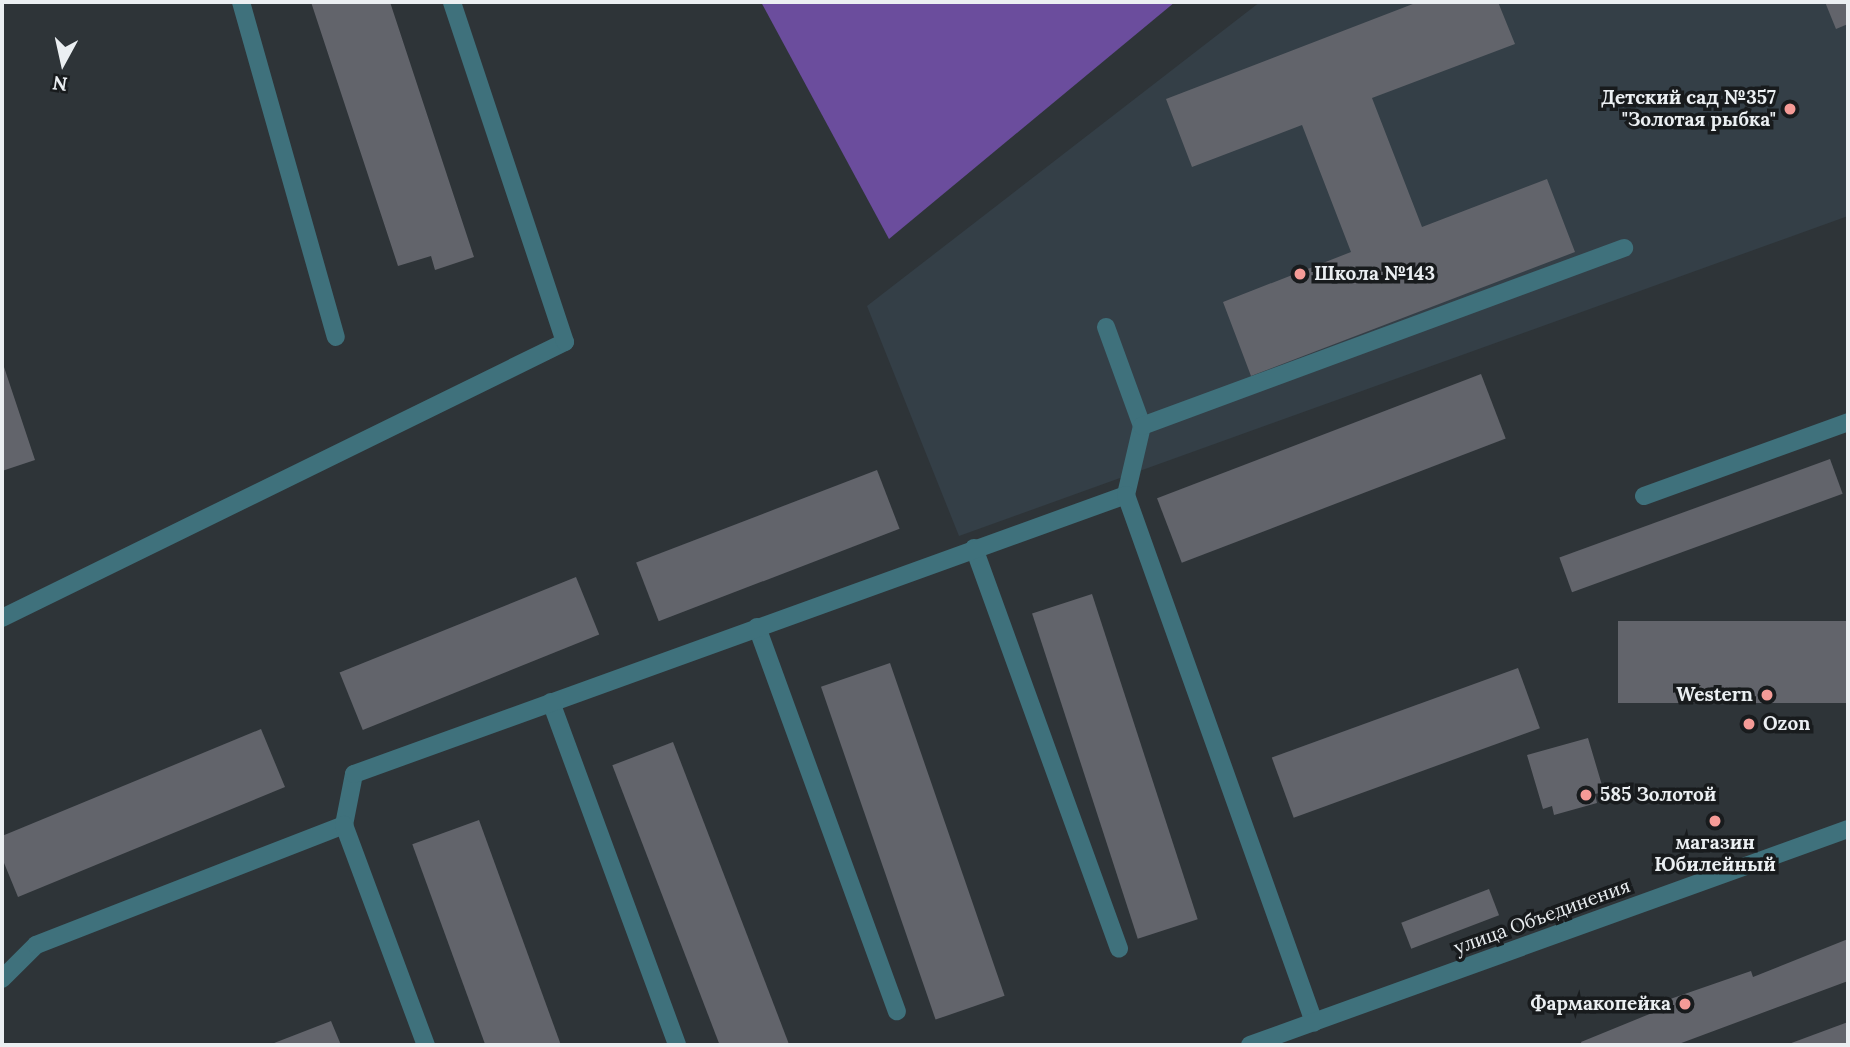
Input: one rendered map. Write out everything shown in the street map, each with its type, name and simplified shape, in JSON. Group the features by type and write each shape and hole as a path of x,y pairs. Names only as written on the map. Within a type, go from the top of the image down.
{"street":[{"path":"241,2 336,337"},
{"path":"2,618 565,342 452,2"},
{"path":"1142,426 1624,248"},
{"path":"1106,327 1142,426 1126,495 1314,1022"},
{"path":"1644,496 1848,422"},
{"path":"426,1045 344,825 355,774 1126,495"},
{"path":"974,548 1119,948"},
{"path":"757,627 897,1011"},
{"path":"551,702 677,1045"},
{"path":"2,979 36,945 344,825"},
{"name":"улица Объединения","path":"1250,1045 1848,829"}],"shaded area":[{"path":"761,2 1175,2 889,239"},
{"name":"Школа №143","path":"1260,2 1848,2 1848,216 959,536 867,306"}],"building":[{"path":"311,2 390,2 474,257 435,270 431,256 398,266"},
{"path":"1418,2 1498,2 1515,44 1372,98 1422,227 1547,179 1575,252 1251,376 1223,302 1351,252 1302,125 1192,167 1166,99"},
{"path":"1825,2 1848,2 1848,24 1836,29"},
{"path":"2,361 35,460 2,471"},
{"path":"1481,374 1506,438 1182,563 1157,498"},
{"path":"1830,459 1843,494 1572,592 1559,558"},
{"path":"877,470 900,529 659,621 636,562"},
{"path":"576,577 599,634 363,730 340,673"},
{"path":"1092,594 1198,919 1138,939 1032,613"},
{"path":"1618,621 1848,621 1848,703 1618,703"},
{"path":"890,663 1005,996 936,1020 821,687"},
{"path":"1518,668 1540,728 1294,818 1272,758"},
{"path":"261,729 285,787 18,897 2,858 2,836"},
{"path":"1588,738 1604,792 1595,794 1597,803 1554,815 1552,806 1543,809 1527,755"},
{"path":"673,742 789,1044 720,1045 612,765"},
{"path":"479,820 561,1045 485,1045 412,844"},
{"path":"1489,889 1499,915 1411,949 1401,923"},
{"path":"1848,939 1848,981 1676,1045 1582,1045 1581,1042 1652,1013 1650,1006 1751,971 1753,977"},
{"path":"331,1021 341,1045 269,1045"},
{"path":"1848,1022 1848,1045 1786,1045"}],"place":[{"name":"Детский сад №357 \"Золотая рыбка\"","path":"1790,109"},
{"name":"Школа №143","path":"1300,274"},
{"name":"Western","path":"1767,695"},
{"name":"Ozon","path":"1749,724"},
{"name":"585 Золотой","path":"1586,795"},
{"name":"магазин Юбилейный","path":"1715,821"},
{"name":"Фармакопейка","path":"1685,1004"}]}
